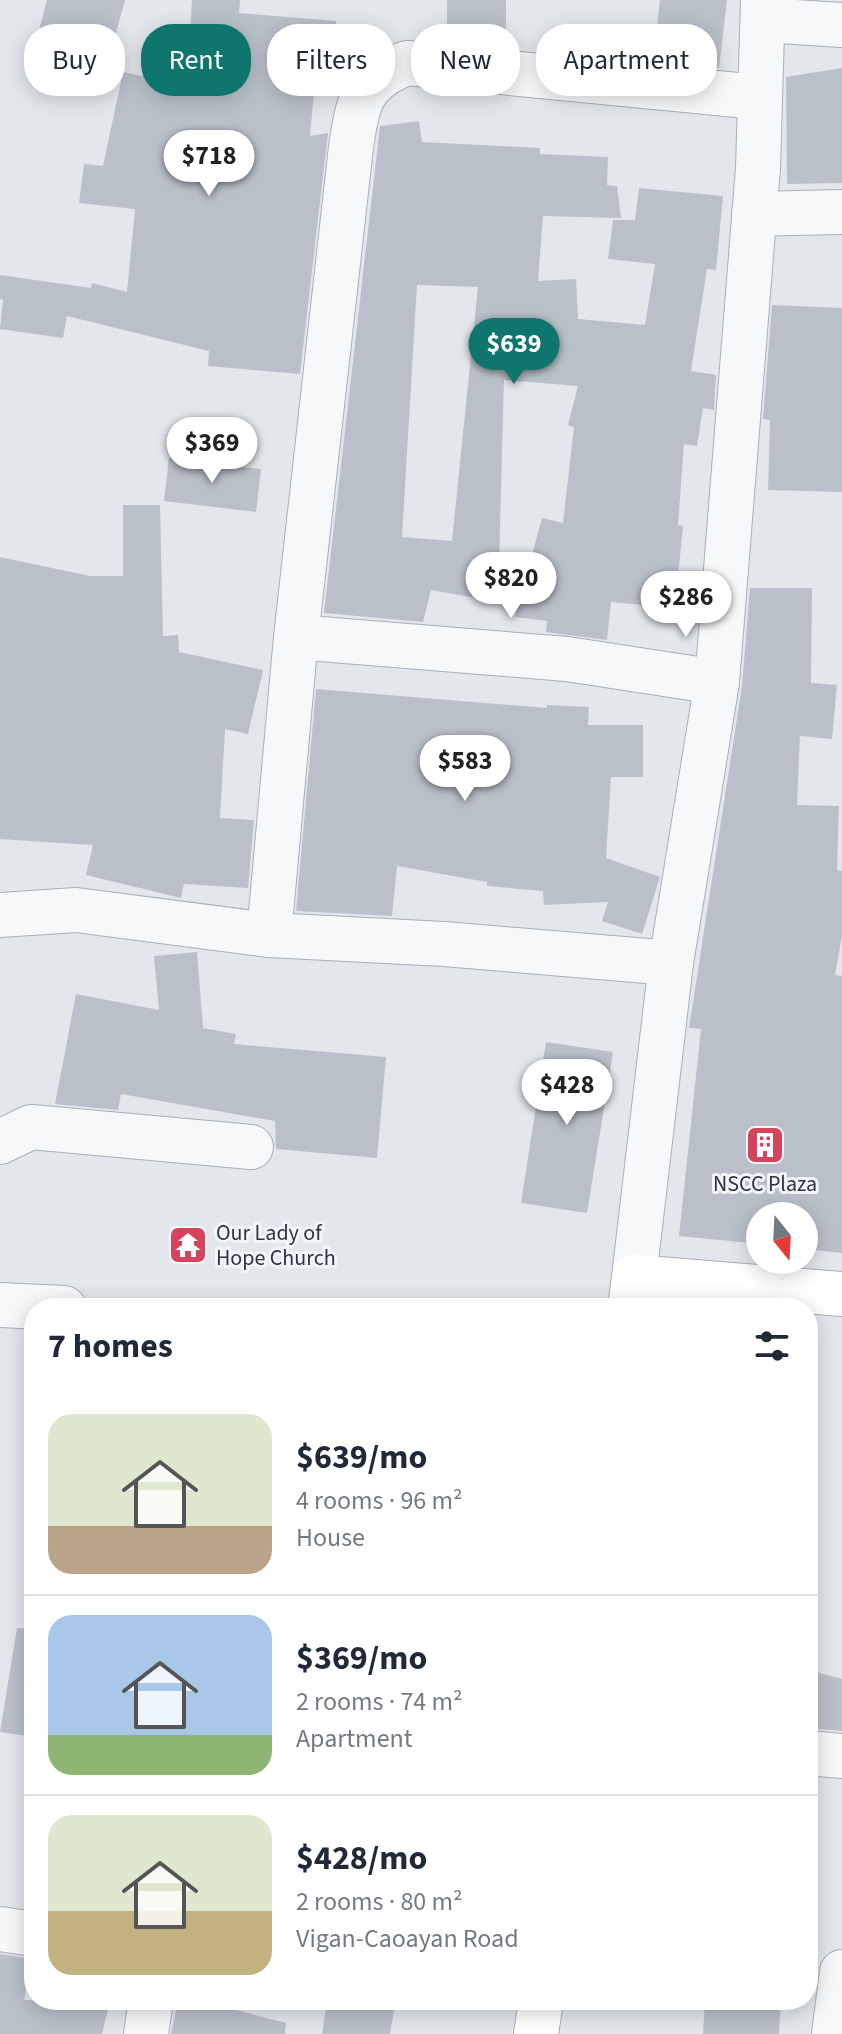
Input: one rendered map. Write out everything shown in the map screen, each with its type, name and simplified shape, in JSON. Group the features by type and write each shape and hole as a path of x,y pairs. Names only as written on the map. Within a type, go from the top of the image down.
{"main road":[{"path":"632,1292 842,1294"},
{"path":"536,2034 540,2010"}],"street":[{"path":"632,1292 671,963 717,682 754,214 763,10 842,25"},
{"path":"269,935 296,637 351,147 358,105 368,87 382,73 407,63 758,97"},
{"path":"754,214 842,212"},
{"path":"296,637 567,659 717,682"},
{"path":"0,915 76,910 269,935 444,944 671,963"},
{"path":"0,1142 31,1127 251,1147"},
{"path":"0,1305 24,1306"},
{"path":"818,1754 842,1756"},
{"path":"0,1929 24,1933"},
{"path":"834,2034 842,1972"},
{"path":"146,2034 150,2010"}],"building":[{"path":"47,0 125,0 118,24 41,24"},
{"path":"192,0 240,0 239,13 336,21 336,24 267,24 267,96 314,96 310,136 328,133 300,374 208,366 209,351 67,316 63,338 0,329 3,300 0,299 0,275 91,288 92,283 127,292 135,209 79,203 84,164 103,166 118,96 125,96 125,72 141,76 141,96 251,96 251,24 191,24"},
{"path":"447,0 506,0 506,24 447,24"},
{"path":"660,0 727,0 719,68 717,24 657,24"},
{"path":"842,68 842,183 787,184 786,77"},
{"path":"419,121 422,142 540,148 540,154 608,157 607,185 617,186 621,218 543,216 538,281 576,279 578,319 645,325 655,264 608,259 613,220 635,220 639,188 723,196 716,270 707,269 691,371 716,375 714,410 703,408 697,446 684,444 678,525 683,526 675,608 611,602 607,640 546,632 547,621 515,617 542,518 563,523 574,427 568,425 578,386 504,380 498,602 431,590 423,622 324,613 380,126","holes":["417,285 478,287 452,541 402,537"]},
{"path":"772,305 842,308 842,492 768,490 770,420 763,419"},
{"path":"169,458 261,469 256,512 164,501"},
{"path":"123,505 160,505 163,636 178,635 179,652 263,670 248,734 225,729 220,818 254,820 248,888 184,884 181,898 86,875 93,845 0,839 0,557 90,576 123,576"},
{"path":"750,588 812,588 811,683 837,685 832,739 800,736 797,805 839,806 837,870 842,871 842,935 835,975 842,976 842,1253 818,1250 818,1202 746,1202 746,1243 679,1236 701,1029 689,1028 742,686"},
{"path":"316,689 547,708 547,705 589,707 588,725 643,725 643,777 611,777 606,858 660,877 642,934 602,921 608,902 544,905 543,891 487,886 487,882 397,866 392,916 296,911"},
{"path":"197,952 203,1028 236,1034 234,1044 386,1057 377,1158 276,1149 275,1121 121,1094 118,1110 55,1104 76,994 159,1010 154,956"},
{"path":"546,1042 613,1052 587,1213 521,1203"},
{"path":"17,1628 24,1628 24,1736 0,1732"},
{"path":"818,1673 842,1679 842,1731 818,1729"},
{"path":"0,1954 24,1958 24,2010 108,2010 102,2034 0,2034"},
{"path":"176,2010 236,2010 286,2023 285,2034 171,2034"},
{"path":"326,2010 394,2010 390,2034 322,2034"},
{"path":"704,2010 780,2010 779,2034 703,2034"}],"place":[{"name":"NSCC Plaza","path":"765,1145"},
{"name":"Our Lady of Hope Church","path":"188,1245"}]}
